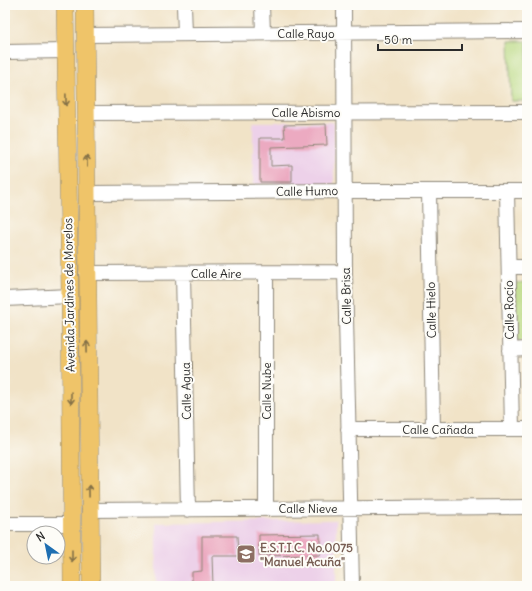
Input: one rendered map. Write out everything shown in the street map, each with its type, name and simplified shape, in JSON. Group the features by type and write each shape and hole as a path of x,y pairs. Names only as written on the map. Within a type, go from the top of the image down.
{"main road":[{"name":"Avenida Jardines de Morelos","path":"65,5 70,296 72,586"},
{"name":"Avenida Jardines de Morelos","path":"85,5 87,193 86,273 90,586"},
{"path":"66,80 85,80"},
{"path":"69,231 87,232"}],"street":[{"path":"184,5 185,34"},
{"path":"262,5 262,33"},
{"name":"Calle Brisa","path":"344,5 345,272 352,586"},
{"name":"Calle Rayo","path":"85,35 527,31"},
{"path":"5,52 65,51"},
{"name":"Calle Abismo","path":"86,113 345,111 527,112"},
{"name":"Calle Hielo","path":"429,191 433,430"},
{"name":"Calle Rocío","path":"507,191 512,429"},
{"name":"Calle Humo","path":"87,193 527,191"},
{"path":"509,267 527,268"},
{"name":"Calle Aire","path":"86,273 345,272"},
{"name":"Calle Agua","path":"183,273 188,510"},
{"name":"Calle Nube","path":"266,273 266,508"},
{"path":"5,299 70,296"},
{"path":"510,350 527,349"},
{"name":"Calle Cañada","path":"348,429 527,429"},
{"name":"Calle Nieve","path":"89,510 527,507"},
{"path":"5,524 72,524"}],"shaded area":[{"path":"253,122 334,122 334,184 253,184"},
{"name":"E.S.T.I.C. No.0075 \"Manuel Acuña\"","path":"336,520 336,586 156,586 156,523"}],"green space":[{"path":"509,41 527,41 527,101 511,101"},
{"path":"527,282 527,340 516,341 514,283"}],"building":[{"path":"326,124 327,145 271,147 271,166 292,165 292,182 260,182 260,138 285,138 284,125"},
{"path":"320,534 320,555 259,556 259,535"},
{"path":"202,536 237,536 238,556 212,556 213,586 192,586 192,572 202,571"}],"place":[{"name":"E.S.T.I.C. No.0075 \"Manuel Acuña\"","path":"246,554"}]}
